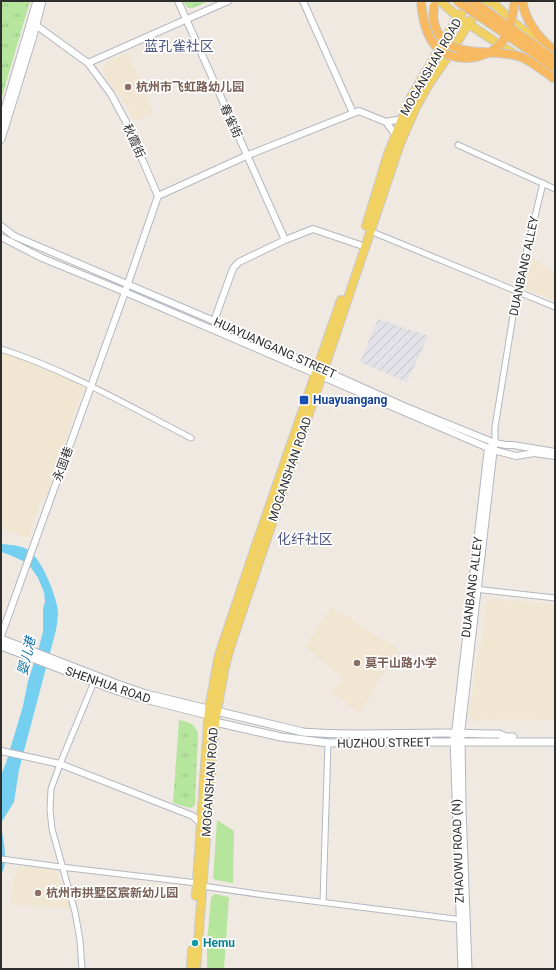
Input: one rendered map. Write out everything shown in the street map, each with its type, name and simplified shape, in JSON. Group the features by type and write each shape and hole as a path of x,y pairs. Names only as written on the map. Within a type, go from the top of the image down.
{"highway":[{"path":"420,1 427,32 436,46 451,55 466,58 479,57 497,46 503,40 511,22 515,1"},
{"path":"435,1 433,12 434,24 440,37 447,44 456,49 467,51 499,52 521,57 533,63 555,80"},
{"path":"457,1 555,68"},
{"path":"472,1 555,60"},
{"path":"522,1 527,19 534,30 555,52"}],"main road":[{"path":"1,139 34,24 37,1"},
{"path":"1,123 42,1"},
{"path":"440,1 468,24 555,80"},
{"name":"MOGANSHAN ROAD","path":"196,969 200,884 200,823 211,711 395,134 410,99 458,17 472,1"},
{"name":"MOGANSHAN ROAD","path":"320,372 400,144 416,107 468,24 488,1"},
{"path":"491,1 518,26 555,52"},
{"name":"SHENHUA ROAD","path":"1,639 34,656"},
{"name":"SHENHUA ROAD","path":"1,646 161,698 211,711"},
{"name":"SHENHUA ROAD","path":"53,662 94,682 137,697 211,711"},
{"name":"MOGANSHAN ROAD","path":"191,969 215,722 211,711"},
{"name":"HUZHOU STREET","path":"211,711 303,732 337,734 499,734 506,737 555,742"},
{"name":"HUZHOU STREET","path":"215,722 281,737 328,744 457,742 555,737"},
{"name":"ZHAOWU ROAD (N)","path":"458,734 457,742 463,920 462,969"},
{"name":"ZHAOWU ROAD (N)","path":"463,920 468,969"}],"street":[{"name":"春雀街","path":"178,1 246,156 285,240"},
{"path":"88,63 228,1"},
{"path":"303,1 353,113"},
{"name":"秋霞街","path":"34,24 88,63 111,94 118,106 158,196"},
{"path":"125,292 158,196 246,156 359,111 386,122 395,134"},
{"path":"386,122 401,118"},
{"path":"458,145 555,189"},
{"name":"DUANBANG ALLEY","path":"495,443 495,427 517,291 543,183"},
{"name":"HUAYUANGANG STREET","path":"1,226 14,236 214,321 320,372 491,449 516,456 534,451 555,452"},
{"path":"214,321 234,267 240,262 285,240 313,229 360,245"},
{"path":"370,231 555,307"},
{"name":"HUAYUANGANG STREET","path":"1,237 42,258 495,443 513,445 555,456"},
{"name":"永固巷","path":"1,636 125,292"},
{"path":"1,349 28,358 91,387 190,438"},
{"path":"491,449 495,443"},
{"name":"DUANBANG ALLEY","path":"458,734 491,449"},
{"path":"475,589 555,598"},
{"path":"82,969 80,940 52,829 50,810 51,789 94,682"},
{"path":"323,902 328,744"},
{"path":"4,752 60,764 193,816 200,823"},
{"path":"193,816 201,811"},
{"path":"1,859 200,884 264,895 463,920"}],"shaded area":[{"name":"杭州市飞虹路幼儿园","path":"128,53 153,113 133,121 128,108 104,75 103,71 104,65 107,62"},
{"path":"529,256 555,273 555,295 553,300 524,288 522,284"},
{"path":"378,319 428,336 407,382 360,362"},
{"path":"1,347 15,350 86,380 47,495 39,505 28,538 1,529"},
{"path":"493,599 555,605 555,720 483,719 482,721 475,721 471,718 469,714 477,662 484,634 485,604 489,600"},
{"name":"莫干山路小学","path":"331,607 398,649 360,713 332,693 343,678 305,647"},
{"name":"杭州市拱墅区宸新幼儿园","path":"18,866 57,870 71,909 11,904 12,883"}],"green space":[{"path":"1,1 30,1 1,100"},
{"path":"182,1 209,1 193,8 188,8"},
{"path":"179,720 186,721 191,724 195,727 198,733 195,804 190,808 173,803"},
{"path":"217,820 234,831 233,883 216,880 213,878"},
{"path":"214,894 229,897 224,969 207,969 207,943 211,898"}],"water":[{"path":"1,544 22,547 33,555 48,578 58,611 56,630 19,770 14,802 1,823 1,775 23,706 28,681 43,632 43,608 45,602 44,592 32,569 27,563 1,552"},
{"path":"1,826 5,864 1,874"}],"place":[{"name":"杭州市飞虹路幼儿园","path":"128,87"},
{"name":"Huayuangang","path":"304,400"},
{"name":"莫干山路小学","path":"357,663"},
{"name":"杭州市拱墅区宸新幼儿园","path":"38,893"},
{"name":"Hemu","path":"195,943"}],"district":[{"name":"蓝孔雀社区","path":"179,46"},
{"name":"化纤社区","path":"305,539"}],"water label":[{"name":"婴儿港","path":"26,656"}]}
